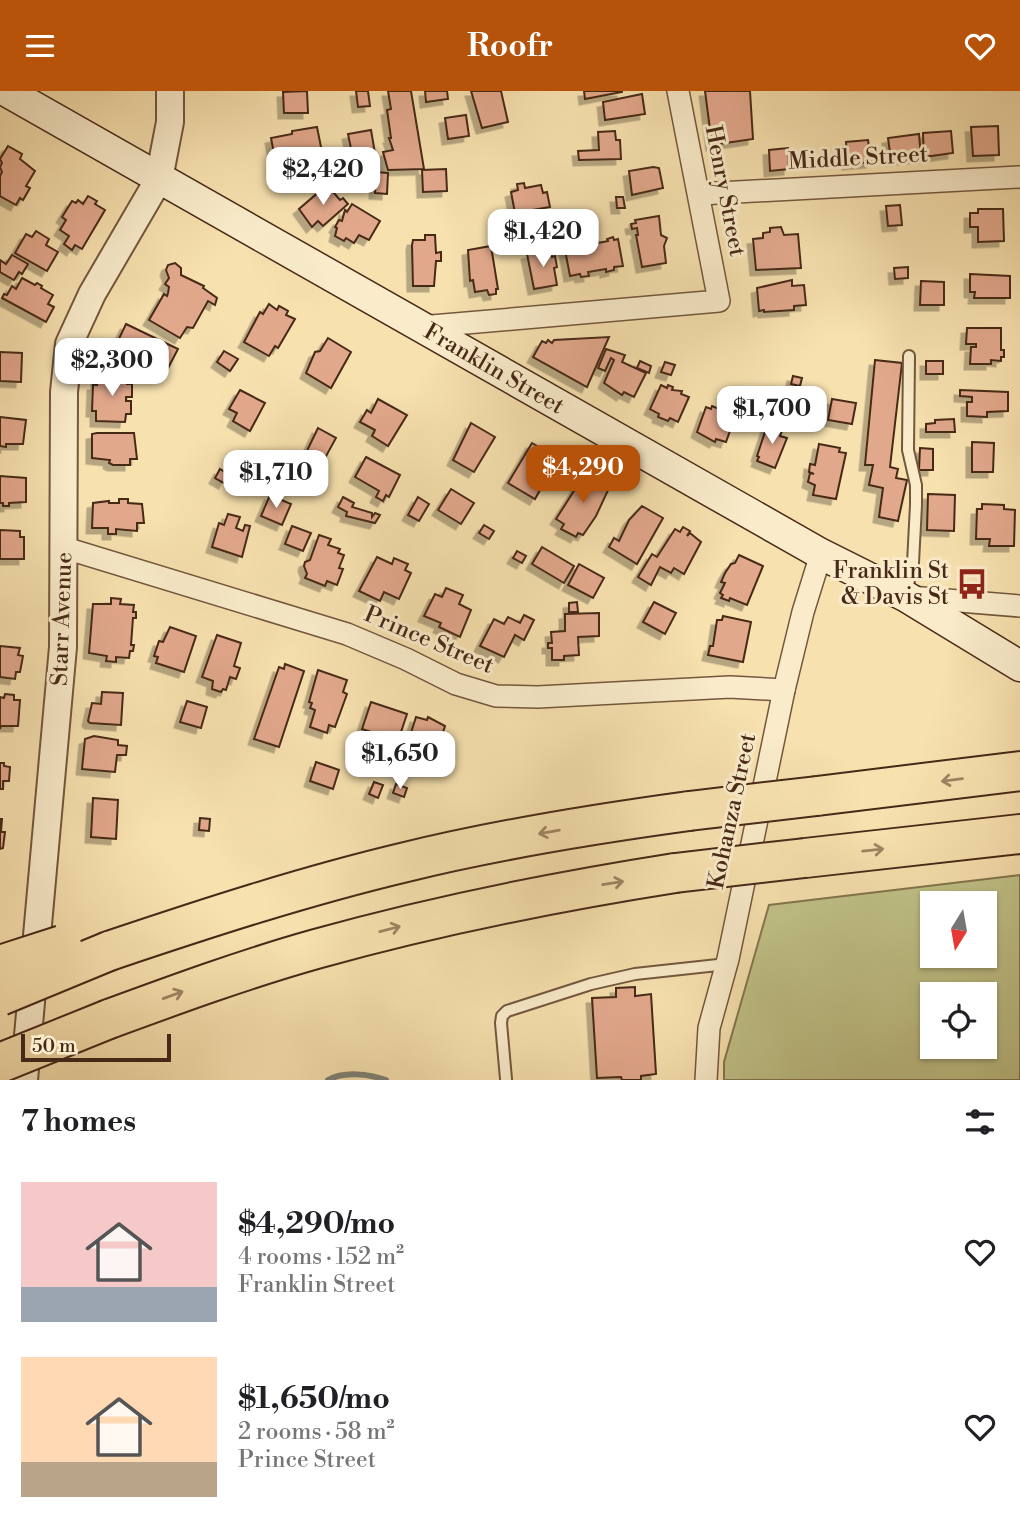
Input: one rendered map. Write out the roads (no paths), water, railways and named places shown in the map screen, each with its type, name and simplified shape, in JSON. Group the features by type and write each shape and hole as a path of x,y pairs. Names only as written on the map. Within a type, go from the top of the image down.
{"highway":[{"path":"0,965 405,862 504,840 598,823 1020,771"},
{"path":"0,1063 205,983 418,922 516,901 675,873 1020,834"},
{"path":"0,996 110,939"}],"main road":[{"name":"Franklin Street","path":"6,91 821,554 905,596 1020,666"}],"street":[{"name":"Starr Avenue","path":"24,1080 63,647 64,392 69,344 92,294 159,179 170,122 170,91"},
{"name":"Henry Street","path":"420,327 719,301 678,91"},
{"name":"Middle Street","path":"700,194 1020,177"},
{"name":"Prince Street","path":"65,548 347,634 456,684 496,696 538,697 730,687 784,690"},
{"name":"Kohanza Street","path":"706,1080 709,1028 727,964 784,690 803,612 821,554"},
{"path":"905,596 1020,606"}],"lane":[{"path":"905,596 913,563 916,505 916,485 908,450 909,356"},
{"path":"506,1079 501,1023 502,1016 507,1011 591,984 635,974 727,964"}],"waterway":[{"path":"328,1080 341,1075 357,1074 386,1080"}],"place":[{"name":"Franklin St & Davis St","path":"972,584"}]}
